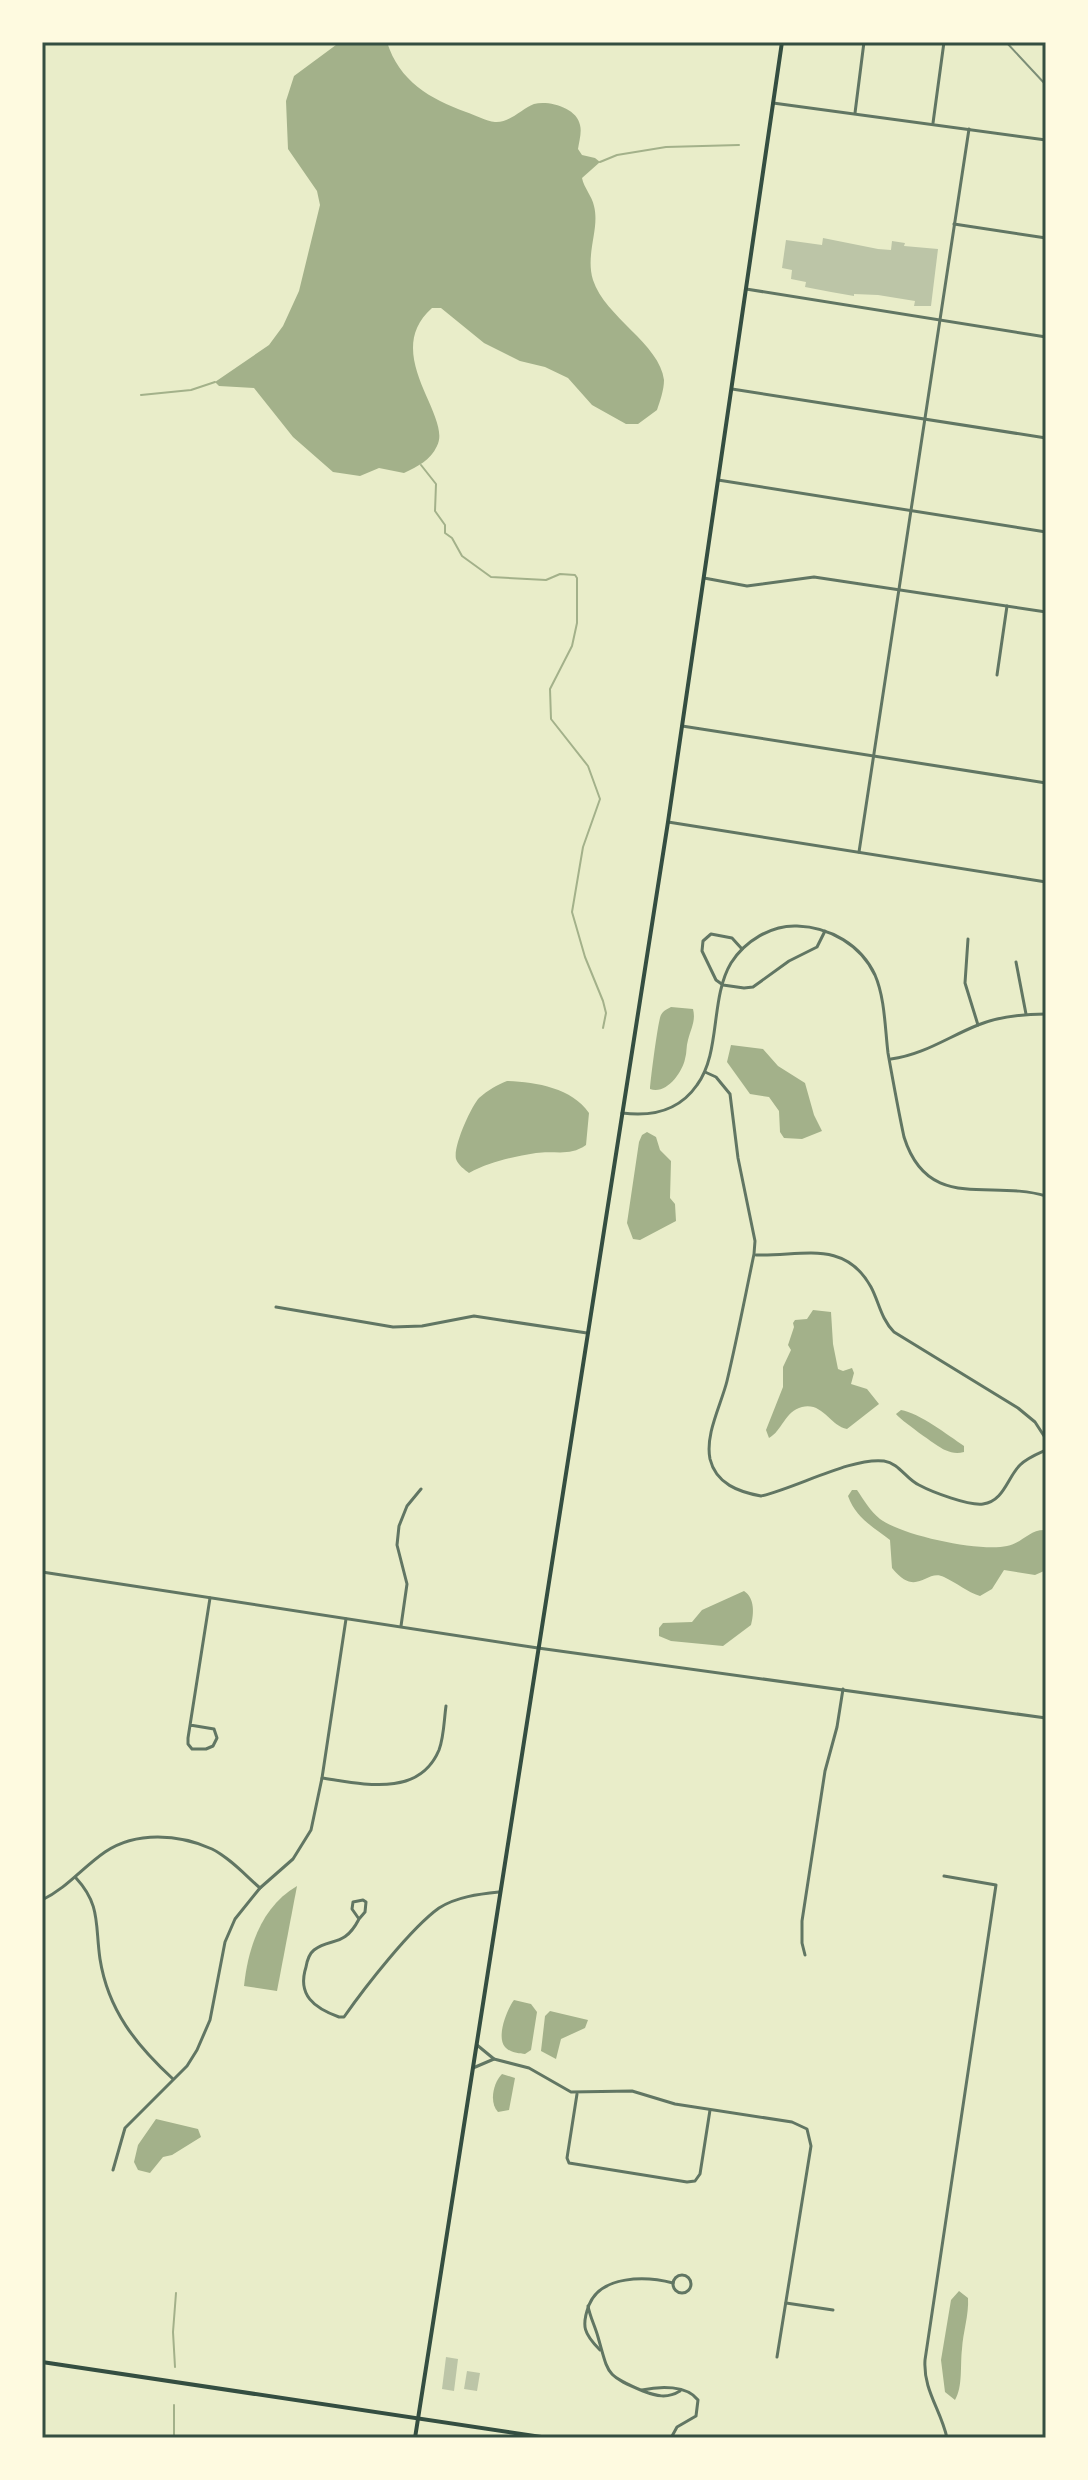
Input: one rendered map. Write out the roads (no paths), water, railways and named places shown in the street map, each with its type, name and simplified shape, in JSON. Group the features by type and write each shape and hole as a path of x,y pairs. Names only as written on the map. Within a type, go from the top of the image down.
{"main road":[{"path":"415,2438 668,822 782,42"},
{"path":"42,2362 548,2438"}],"street":[{"path":"855,113 864,42"},
{"path":"933,123 944,42"},
{"path":"773,103 1046,140"},
{"path":"859,852 969,129"},
{"path":"954,224 1046,238"},
{"path":"746,289 1046,337"},
{"path":"732,389 1046,438"},
{"path":"718,480 1046,532"},
{"path":"704,578 747,586 814,577 1046,612"},
{"path":"997,675 1007,606"},
{"path":"682,726 1046,783"},
{"path":"668,822 1046,882"},
{"path":"622,1113 647,1115 686,1099 705,1072 723,985 730,965 743,949 765,933 778,928 793,926 825,931 850,944 876,976 904,1137 914,1161 923,1171 954,1189 1030,1191 1046,1196"},
{"path":"743,949 727,935 711,934 703,941 702,951 712,975 723,985 753,987 789,961 817,947 825,931"},
{"path":"968,939 965,983 978,1025"},
{"path":"1016,962 1026,1014"},
{"path":"889,1060 921,1053 999,1018 1046,1014"},
{"path":"705,1072 716,1077 730,1094 738,1158 755,1241 727,1383 710,1442 714,1469 732,1488 761,1496 860,1462 886,1461 896,1465 917,1484 970,1503 984,1504 996,1499 1019,1466 1046,1450"},
{"path":"754,1254 820,1252 846,1260 866,1279 887,1325 894,1332 1018,1408 1035,1422 1046,1439"},
{"path":"276,1307 393,1327 422,1326 461,1317 484,1316 587,1333"},
{"path":"401,1626 407,1584 397,1545 399,1526 407,1506 421,1489"},
{"path":"42,1572 538,1648 1046,1718"},
{"path":"190,1725 214,1729 217,1738 213,1746 197,1750 189,1747 190,1725 210,1598"},
{"path":"113,2170 125,2128 192,2058 210,2020 221,1958 230,1929 242,1908 293,1859 311,1830 317,1811 346,1619"},
{"path":"805,1955 802,1921 824,1781 843,1689"},
{"path":"322,1778 368,1785 389,1786 406,1782 433,1763 441,1746 446,1706"},
{"path":"42,1900 56,1894 106,1851 139,1837 160,1837 213,1850 228,1859 260,1888"},
{"path":"944,1876 996,1885 925,2360 929,2395 947,2438"},
{"path":"76,1878 92,1899 100,1958 111,1999 120,2018 143,2052 174,2079"},
{"path":"359,1919 352,1909 353,1902 363,1900 366,1902 365,1912 354,1929 336,1943 315,1949 304,1971 306,1997 339,2017 344,2017 409,1938 441,1907 466,1897 499,1892"},
{"path":"477,2044 494,2059 529,2068 555,2085 577,2094 632,2091 675,2104 798,2123 810,2134 811,2146 777,2357"},
{"path":"473,2068 494,2059"},
{"path":"577,2094 567,2154 569,2163 687,2182 698,2179 710,2109"},
{"path":"684,2275 691,2280 691,2286 683,2294 677,2292 673,2283 684,2275"},
{"path":"600,2350 584,2331 583,2321 595,2292 609,2283 652,2280 673,2283"},
{"path":"786,2303 833,2310"},
{"path":"588,2306 609,2372 629,2387 651,2395 663,2396 680,2391"},
{"path":"641,2390 671,2388 693,2393 700,2405 693,2419 677,2427 671,2438"}],"waterway":[{"path":"600,162 617,155 666,147 739,145"},
{"path":"141,395 191,390 215,382"},
{"path":"421,465 436,484 435,511 445,525 445,533 452,538 462,556 491,577 546,580 560,574 575,575 577,578 577,623 572,646 550,689 551,719 588,766 600,799 583,847 572,912 585,957 603,1001 606,1013 603,1028"},
{"path":"175,2367 173,2332 176,2293"},
{"path":"174,2405 174,2438"}],"railway":[{"path":"1006,42 1046,85"}]}
